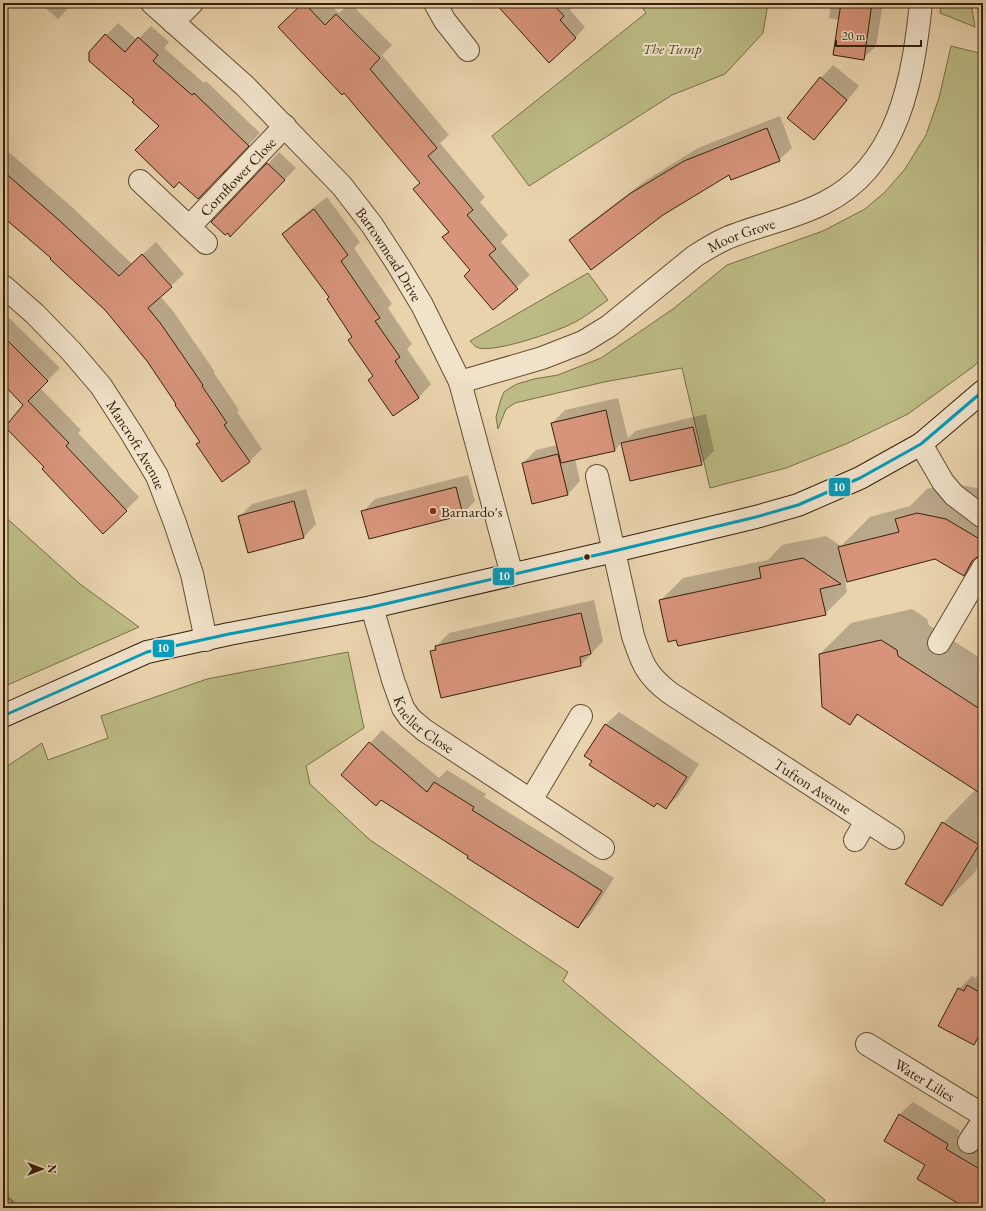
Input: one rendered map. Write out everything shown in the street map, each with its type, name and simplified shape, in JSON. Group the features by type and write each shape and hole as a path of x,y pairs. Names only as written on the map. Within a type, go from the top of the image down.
{"street":[{"name":"Barrowmead Drive","path":"152,3 245,86 342,186 372,225 398,265 422,305 460,382 512,575"},
{"path":"173,22 192,3"},
{"path":"435,3 445,21 468,50"},
{"name":"Moor Grove","path":"460,382 542,358 583,342 609,326 695,256 710,247 728,238 824,203 842,192 863,174 879,155 893,129 904,103 911,74 921,3"},
{"name":"Cornflower Close","path":"189,227 285,126"},
{"name":"Cornflower Close","path":"140,181 206,243"},
{"name":"Mancroft Avenue","path":"3,286 35,314 71,351 101,386 153,470 175,523 192,574 206,640"},
{"path":"3,716 147,652 229,634 372,607 614,551 756,517 798,505 860,478 921,444 983,391"},
{"path":"921,444 943,482 954,495 983,517"},
{"name":"Tufton Avenue","path":"597,476 633,636 646,671 654,680 670,693 893,838"},
{"path":"939,643 983,568"},
{"name":"Kneller Close","path":"372,607 393,680 403,708 410,718 424,730 603,848"},
{"path":"531,800 581,716"},
{"name":"Tufton Avenue","path":"854,840 866,821"},
{"name":"Water Lilies","path":"867,1044 983,1115"},
{"path":"969,1142 983,1121"}],"green space":[{"name":"The Tump","path":"639,3 768,3 763,33 725,74 672,95 529,186 492,136 646,13"},
{"path":"941,3 971,3 975,27 940,13"},
{"path":"951,46 983,54 983,357 974,366 908,414 846,444 786,468 710,488 682,368 604,382 515,403 506,409 498,429 496,417 501,399 504,392 510,388 517,384 534,379 558,375 601,358 673,309 727,265 823,231 865,209 885,192 905,169 926,135 939,98"},
{"path":"588,273 608,300 574,323 538,337 511,345 479,348 470,341"},
{"path":"3,515 80,584 139,627 3,687"},
{"path":"348,652 364,728 306,766 310,784 370,840 568,972 563,981 825,1200 820,1208 20,1208 3,1194 3,769 42,743 48,760 108,738 101,716 207,679"}],"building":[{"path":"303,3 325,25 336,14 380,58 370,69 437,148 428,156 473,210 467,215 496,249 489,255 518,289 493,310 464,276 470,270 442,237 449,232 413,189 420,183 344,93 342,95 278,27"},
{"path":"495,3 552,3 564,16 560,20 576,38 549,63"},
{"path":"841,3 872,3 864,60 833,55"},
{"path":"105,34 125,52 138,37 158,55 153,61 192,95 194,93 249,146 198,199 179,182 174,188 135,150 159,126 132,102 134,100 89,61 89,52"},
{"path":"820,77 847,100 814,140 787,118"},
{"path":"767,128 780,161 731,180 729,175 663,215 591,270 569,240 631,193 684,161"},
{"path":"267,163 285,180 230,237 228,233 225,235 211,222"},
{"path":"3,171 119,276 142,254 172,287 148,308 161,324 203,385 202,386 227,423 224,425 250,462 222,482 196,444 200,442 147,361 105,310 50,259 51,258 3,217"},
{"path":"314,209 348,255 341,261 380,318 375,321 400,357 395,361 419,398 393,416 368,380 373,376 348,340 352,337 327,299 329,297 282,234"},
{"path":"3,336 48,381 28,401 69,443 66,446 127,511 103,534 42,469 44,467 5,427 23,405 3,384"},
{"path":"606,410 615,451 561,463 551,423"},
{"path":"693,427 702,465 630,481 621,443"},
{"path":"558,454 568,495 532,504 522,463"},
{"path":"456,487 463,515 369,539 361,511"},
{"path":"294,501 304,538 248,553 238,516"},
{"path":"917,513 946,519 983,541 983,556 977,557 972,561 964,576 935,559 847,582 838,547 899,532 895,519"},
{"path":"803,558 841,584 820,589 826,615 678,646 676,640 668,642 659,600 761,578 759,567"},
{"path":"581,613 591,654 580,657 581,666 441,698 430,651 436,650 435,646"},
{"path":"881,640 897,650 898,656 983,711 983,795 857,714 850,725 822,707 819,654"},
{"path":"605,724 687,777 666,809 657,803 654,807 589,765 592,761 584,756"},
{"path":"369,742 427,792 434,782 474,807 472,810 602,891 578,928 467,858 468,856 381,800 376,806 341,775"},
{"path":"942,822 979,845 942,906 905,884"},
{"path":"967,985 983,994 983,1028 974,1045 938,1026 958,988 964,991"},
{"path":"899,1114 948,1144 946,1149 983,1171 983,1208 966,1208 917,1179 925,1165 884,1141"}],"transit line":[{"name":"10","path":"3,716 147,652 229,634 372,607 614,551 756,517 798,505 860,478 921,444 983,391"}],"place":[{"name":"Barnardo's","path":"433,511"}]}
